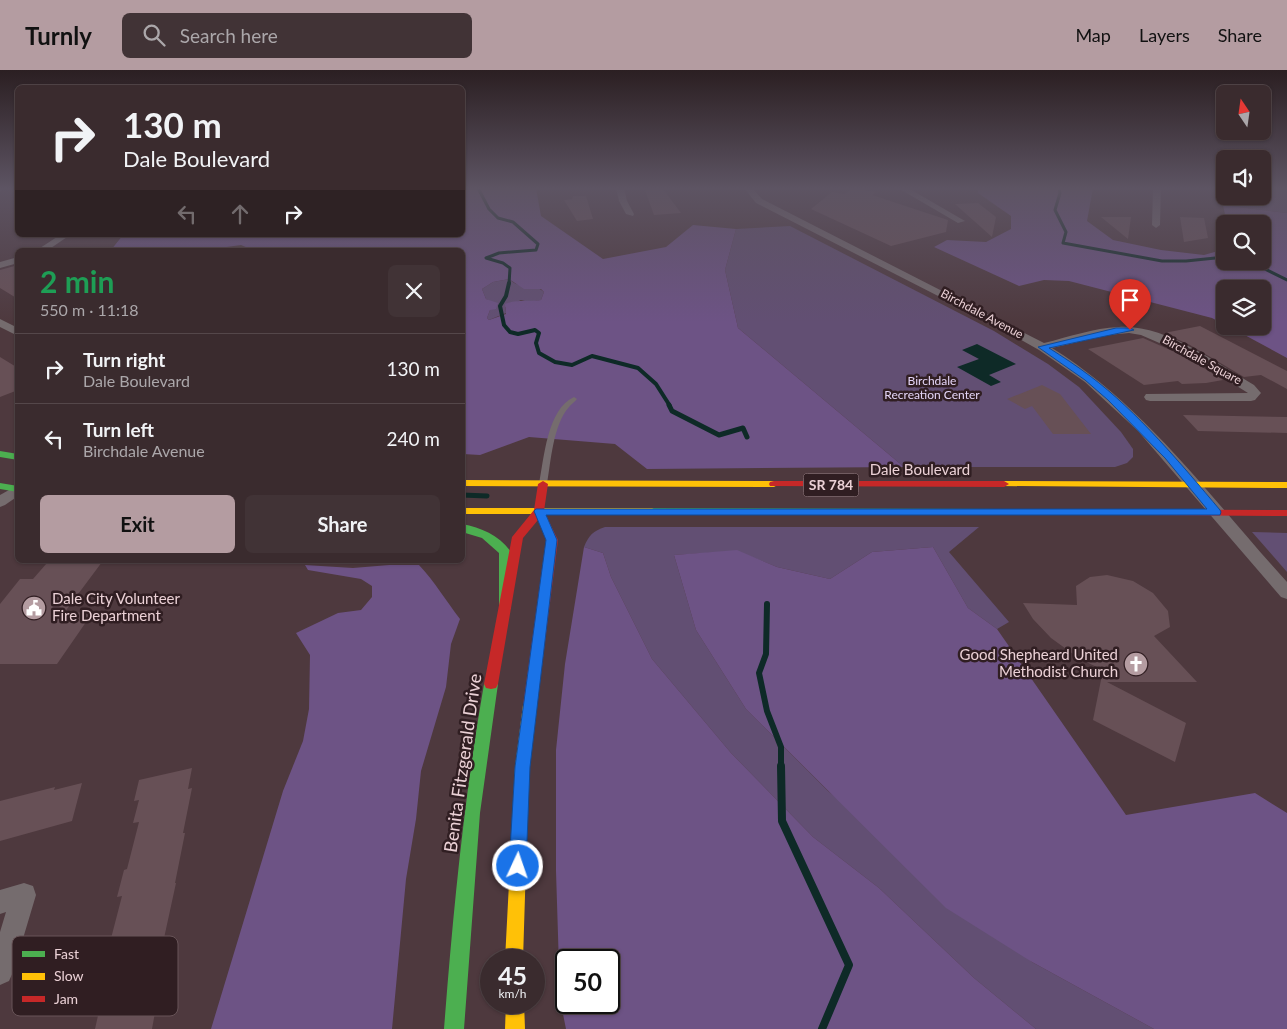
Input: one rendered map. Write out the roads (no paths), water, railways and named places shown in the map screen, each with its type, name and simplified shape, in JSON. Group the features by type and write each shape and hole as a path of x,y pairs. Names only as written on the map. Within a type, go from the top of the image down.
{"main road":[{"path":"0,454 15,456"},
{"name":"Dale Boulevard","path":"465,483 1287,485"},
{"path":"514,949 522,767 552,540 540,511 543,484"},
{"path":"0,486 15,489"},
{"name":"SR 784","path":"465,511 1287,513"},
{"name":"Benita Fitzgerald Drive","path":"454,1029 464,878 484,723 518,537 540,511"},
{"path":"465,529 488,535 505,552 506,608"},
{"path":"514,1014 515,1029"}],"street":[{"name":"Birchdale Avenue","path":"821,233 979,312 1042,347 1088,378 1111,398 1169,456 1287,593"},
{"path":"45,248 63,237"},
{"path":"0,265 15,261"},
{"path":"0,322 15,331"},
{"name":"Birchdale Square","path":"1042,347 1116,330 1145,332 1160,337 1255,392 1251,397 1236,398 1150,397"},
{"path":"0,502 15,491"},
{"path":"0,902 24,895 0,972"}],"lane":[{"path":"543,484 556,424 563,407 574,399"}],"waterway":[{"path":"509,284 510,268 503,263 486,258 499,253 536,250 538,244 525,233"},
{"path":"1066,233 1063,243 1162,261 1216,258"},
{"path":"1267,270 1287,280"},
{"path":"509,283 506,296 500,306 504,325 510,332 518,334 535,330 539,333 536,343 539,353 555,362 572,365 592,356 638,368 656,384 670,406"},
{"path":"669,405 672,411 719,435 743,428 747,437"},
{"path":"465,495 487,496"},
{"path":"767,604 766,654 759,673 767,711 781,747 781,766"},
{"path":"781,766 782,821 849,965 822,1029"}],"place":[{"name":"Dale City Volunteer Fire Department","path":"34,608"},
{"name":"Good Shepheard United Methodist Church","path":"1136,664"}],"park label":[{"name":"Birchdale Recreation Center","path":"932,388"}]}
